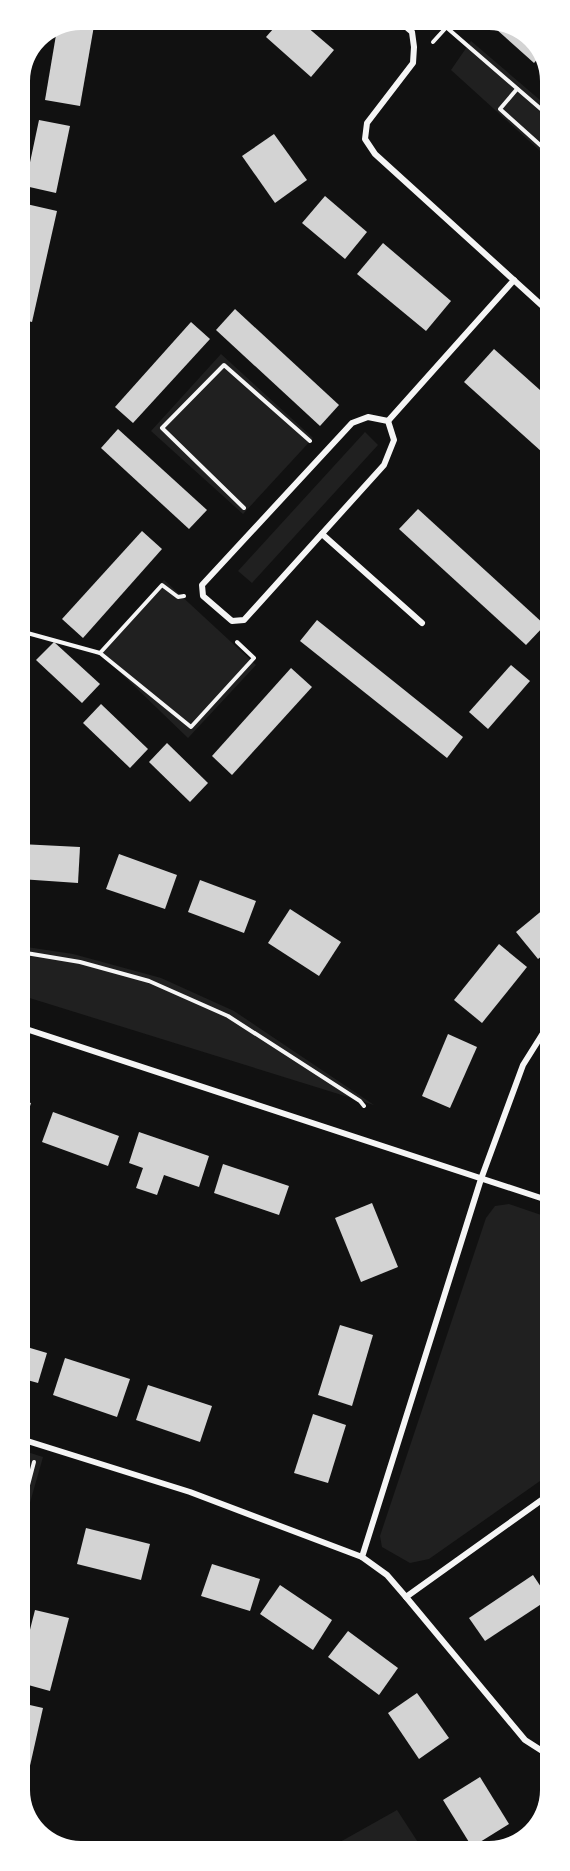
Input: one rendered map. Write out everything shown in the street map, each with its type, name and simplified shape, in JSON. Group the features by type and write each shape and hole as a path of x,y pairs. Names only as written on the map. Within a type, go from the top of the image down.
{"street":[{"path":"410,30 414,47 413,63 367,123 365,139 375,154 540,304"},
{"path":"388,421 514,280"},
{"path":"368,417 388,421 394,440 384,465 244,620 232,621 203,596 202,585 352,423 368,417"},
{"path":"322,534 422,624"},
{"path":"30,1030 540,1198"},
{"path":"362,1557 481,1179 523,1065 540,1038"},
{"path":"30,1442 189,1492 362,1557 387,1575 525,1740 540,1750"},
{"path":"406,1597 540,1501"}],"path":[{"path":"449,30 540,108"},
{"path":"517,89 500,110 540,145"},
{"path":"260,523 162,428 224,366 324,453"},
{"path":"100,653 162,585 178,597 203,596"},
{"path":"30,634 100,653 191,727 254,658 233,638 232,621"},
{"path":"30,954 80,962 149,981 228,1016 360,1101 364,1107"},
{"path":"30,1478 39,1444"}],"shaded area":[{"path":"471,41 540,100 540,151 451,70"},
{"path":"221,354 313,438 243,514 151,431"},
{"path":"365,432 378,445 252,583 238,571"},
{"path":"164,580 256,665 188,738 100,653"},
{"path":"30,948 73,954 161,978 234,1011 374,1105 30,998"},
{"path":"509,1204 540,1215 540,1481 429,1559 410,1563 382,1547 380,1536 486,1218 495,1206"},
{"path":"30,1453 43,1457 30,1502"},
{"path":"397,1810 417,1841 342,1841"}],"building":[{"path":"93,30 80,106 45,100 56,37 71,31"},
{"path":"272,30 311,30 334,50 311,77 266,37"},
{"path":"498,31 509,34 523,43 536,61 534,63"},
{"path":"39,120 70,126 56,193 30,187 30,162"},
{"path":"274,134 307,180 275,203 242,156"},
{"path":"325,196 367,232 345,259 302,223"},
{"path":"30,205 57,211 32,322 30,322"},
{"path":"383,243 451,301 426,331 357,274"},
{"path":"235,309 339,405 320,426 216,330"},
{"path":"191,322 210,339 133,423 115,407"},
{"path":"494,349 540,390 540,450 464,382"},
{"path":"118,429 207,510 189,529 101,448"},
{"path":"418,509 540,620 540,630 526,645 399,529"},
{"path":"142,531 162,549 83,638 62,619"},
{"path":"317,620 463,737 447,758 300,641"},
{"path":"54,642 100,684 82,703 36,660"},
{"path":"511,665 530,681 488,729 469,712"},
{"path":"291,668 312,687 232,775 212,756"},
{"path":"101,704 148,749 130,768 83,723"},
{"path":"167,743 208,783 190,802 149,762"},
{"path":"30,844 80,847 78,883 30,880"},
{"path":"119,854 177,875 165,909 106,889"},
{"path":"200,880 256,901 244,933 188,912"},
{"path":"290,909 341,942 319,976 268,943"},
{"path":"540,912 540,958 538,959 516,932"},
{"path":"499,944 527,967 482,1023 454,1000"},
{"path":"448,1034 477,1047 450,1108 422,1096"},
{"path":"53,1112 119,1136 108,1166 42,1142"},
{"path":"139,1132 209,1156 199,1187 164,1175 157,1195 136,1188 143,1168 129,1163"},
{"path":"223,1164 289,1186 279,1215 214,1193"},
{"path":"372,1203 398,1267 361,1282 335,1218"},
{"path":"340,1325 373,1335 352,1406 318,1395"},
{"path":"30,1348 47,1353 38,1383 30,1381"},
{"path":"65,1358 130,1379 117,1417 53,1395"},
{"path":"148,1385 212,1406 200,1442 136,1420"},
{"path":"313,1414 346,1425 328,1483 294,1473"},
{"path":"86,1528 150,1544 141,1580 77,1564"},
{"path":"212,1564 260,1579 250,1611 201,1596"},
{"path":"533,1575 540,1586 540,1605 485,1641 469,1618"},
{"path":"280,1585 332,1620 313,1650 260,1614"},
{"path":"35,1610 69,1618 50,1691 30,1685 30,1630"},
{"path":"348,1631 398,1668 379,1695 328,1657"},
{"path":"417,1693 449,1738 419,1759 388,1713"},
{"path":"30,1705 43,1708 30,1766"},
{"path":"480,1777 509,1824 482,1841 468,1841 443,1800"}]}
